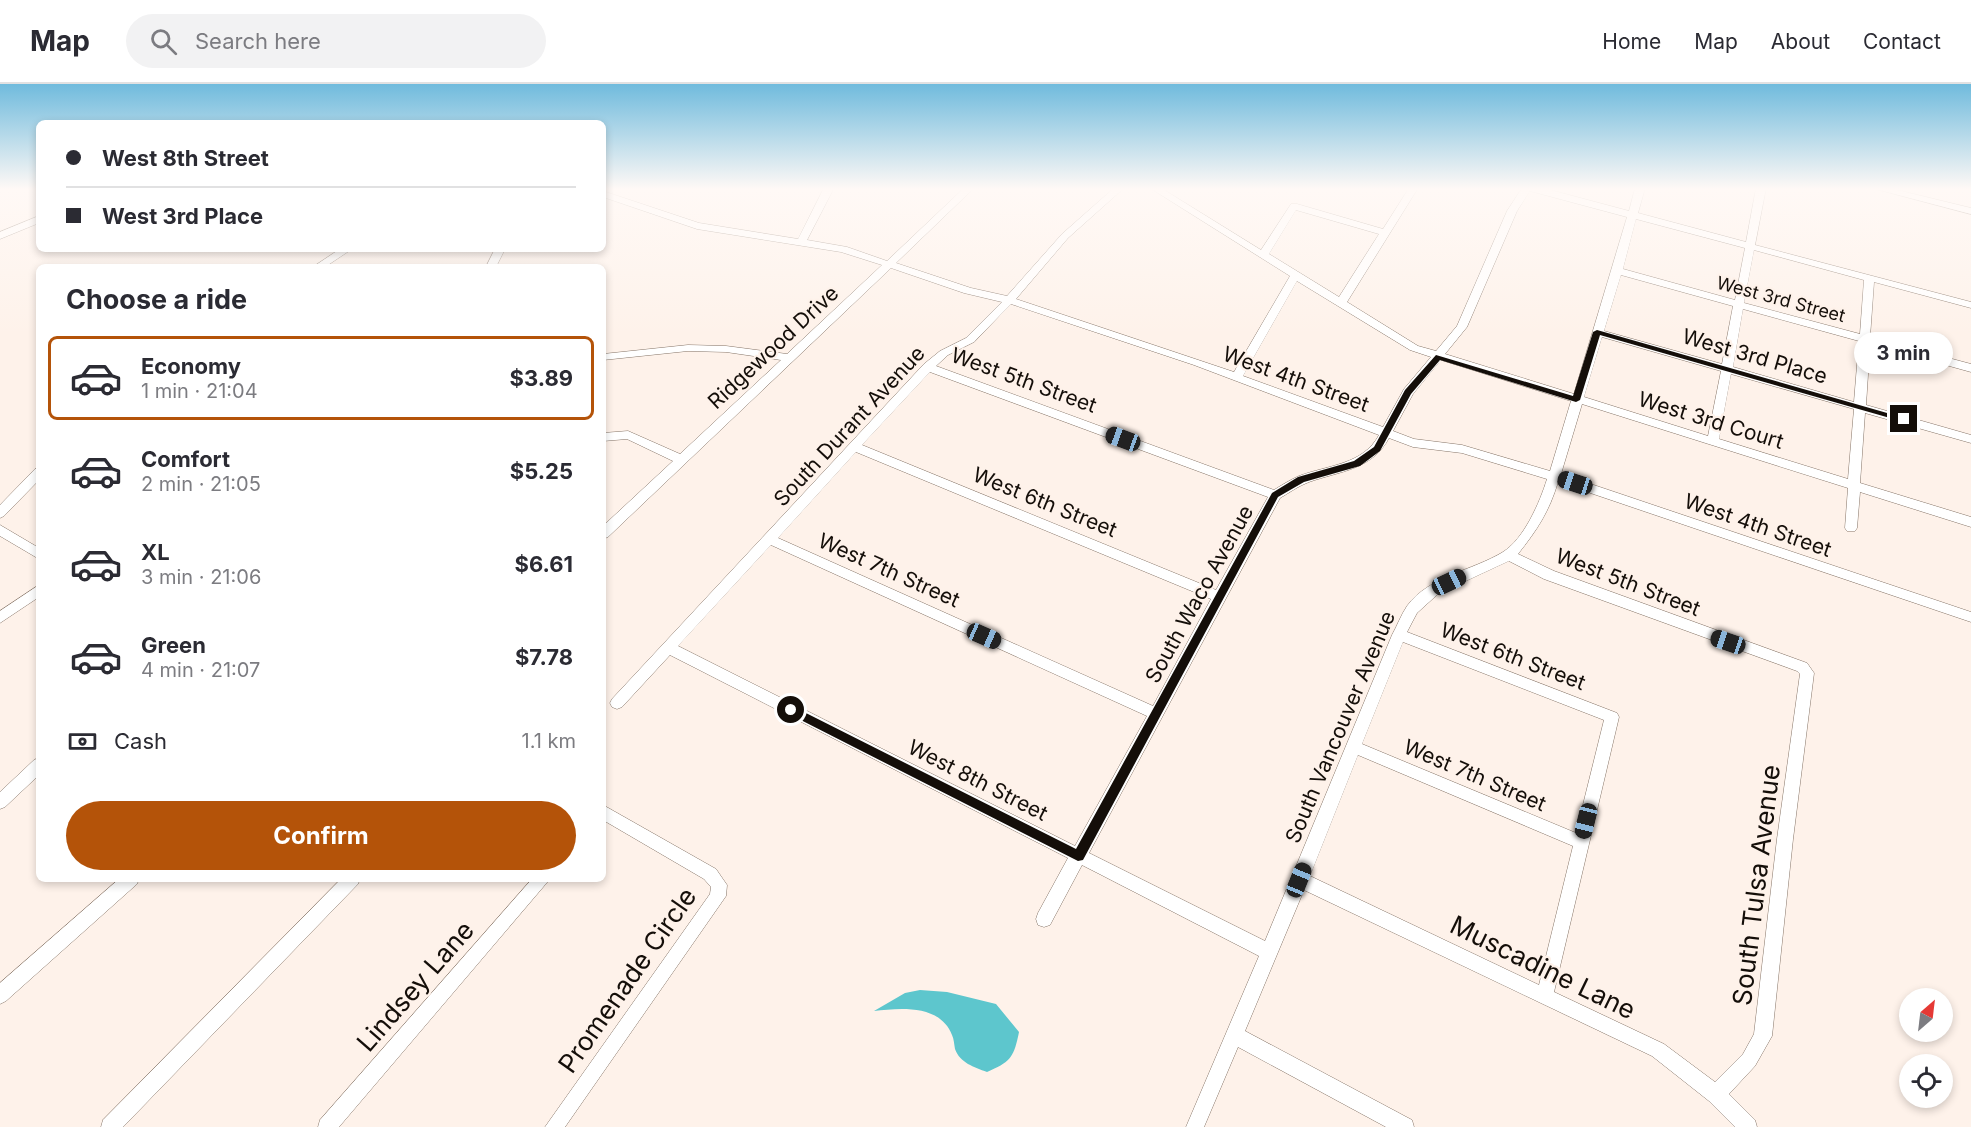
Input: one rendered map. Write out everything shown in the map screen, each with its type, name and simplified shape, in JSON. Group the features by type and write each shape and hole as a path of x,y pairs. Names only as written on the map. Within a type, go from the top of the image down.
{"street":[{"name":"West 4th Street","path":"766,237 843,249 968,291 1009,300 1198,363 1413,443 1462,449 1553,476 1971,617"},
{"path":"801,242 804,237"},
{"name":"Ridgewood Drive","path":"606,531 919,237"},
{"name":"South Durant Avenue","path":"617,704 667,647 928,367 944,353 970,340 1009,300 1064,237"},
{"name":"West 3rd Court","path":"1233,237 1414,348 1971,522"},
{"path":"1263,255 1275,237"},
{"path":"1340,304 1382,237"},
{"name":"South Waco Avenue","path":"1044,920 1275,495 1301,480 1357,464 1377,449 1408,392 1462,327 1501,237"},
{"name":"South Vancouver Avenue","path":"1195,1127 1399,635 1412,609 1433,590 1509,555 1531,529 1545,506 1626,237"},
{"path":"1707,237 1971,305"},
{"path":"1713,441 1750,237"},
{"path":"323,264 343,252"},
{"name":"West 3rd Street","path":"1617,271 1971,368"},
{"path":"1236,378 1296,276"},
{"path":"1851,528 1869,278"},
{"name":"West 3rd Place","path":"1597,332 1971,439"},
{"path":"606,357 688,348 726,349 790,358"},
{"name":"West 5th Street","path":"928,367 1275,495"},
{"path":"606,437 628,435 682,460"},
{"name":"West 6th Street","path":"855,447 1220,597"},
{"path":"0,513 36,475"},
{"path":"0,530 36,552"},
{"name":"West 7th Street","path":"769,539 1155,714"},
{"name":"West 5th Street","path":"1509,555 1550,575 1802,667"},
{"path":"0,618 36,592"},
{"name":"West 6th Street","path":"1399,635 1612,717 1581,842"},
{"name":"West 8th Street","path":"667,647 1269,952"},
{"name":"South Tulsa Avenue","path":"1716,1094 1749,1060 1763,1036 1785,839 1807,676 1802,667"},
{"name":"West 7th Street","path":"1354,747 1581,842"},
{"path":"0,802 36,768"},
{"name":"Promenade Circle","path":"554,1127 718,896 719,885 710,874 606,814"},
{"path":"1545,995 1581,842"},
{"name":"Muscadine Lane","path":"1299,880 1658,1050 1716,1094 1748,1127"},
{"path":"0,995 128,882"},
{"path":"110,1127 349,882"},
{"name":"Lindsey Lane","path":"327,1127 539,882"},
{"path":"1233,1034 1405,1127"}],"water":[{"path":"920,990 947,992 996,1004 1019,1032 1010,1058 987,1072 960,1058 946,1025 929,1013 907,1009 874,1011 905,993"}],"route":[{"path":"791,710 1078,856 1275,495 1301,480 1357,464 1377,449 1408,392 1438,357 1576,400 1597,332 1904,419"}]}
